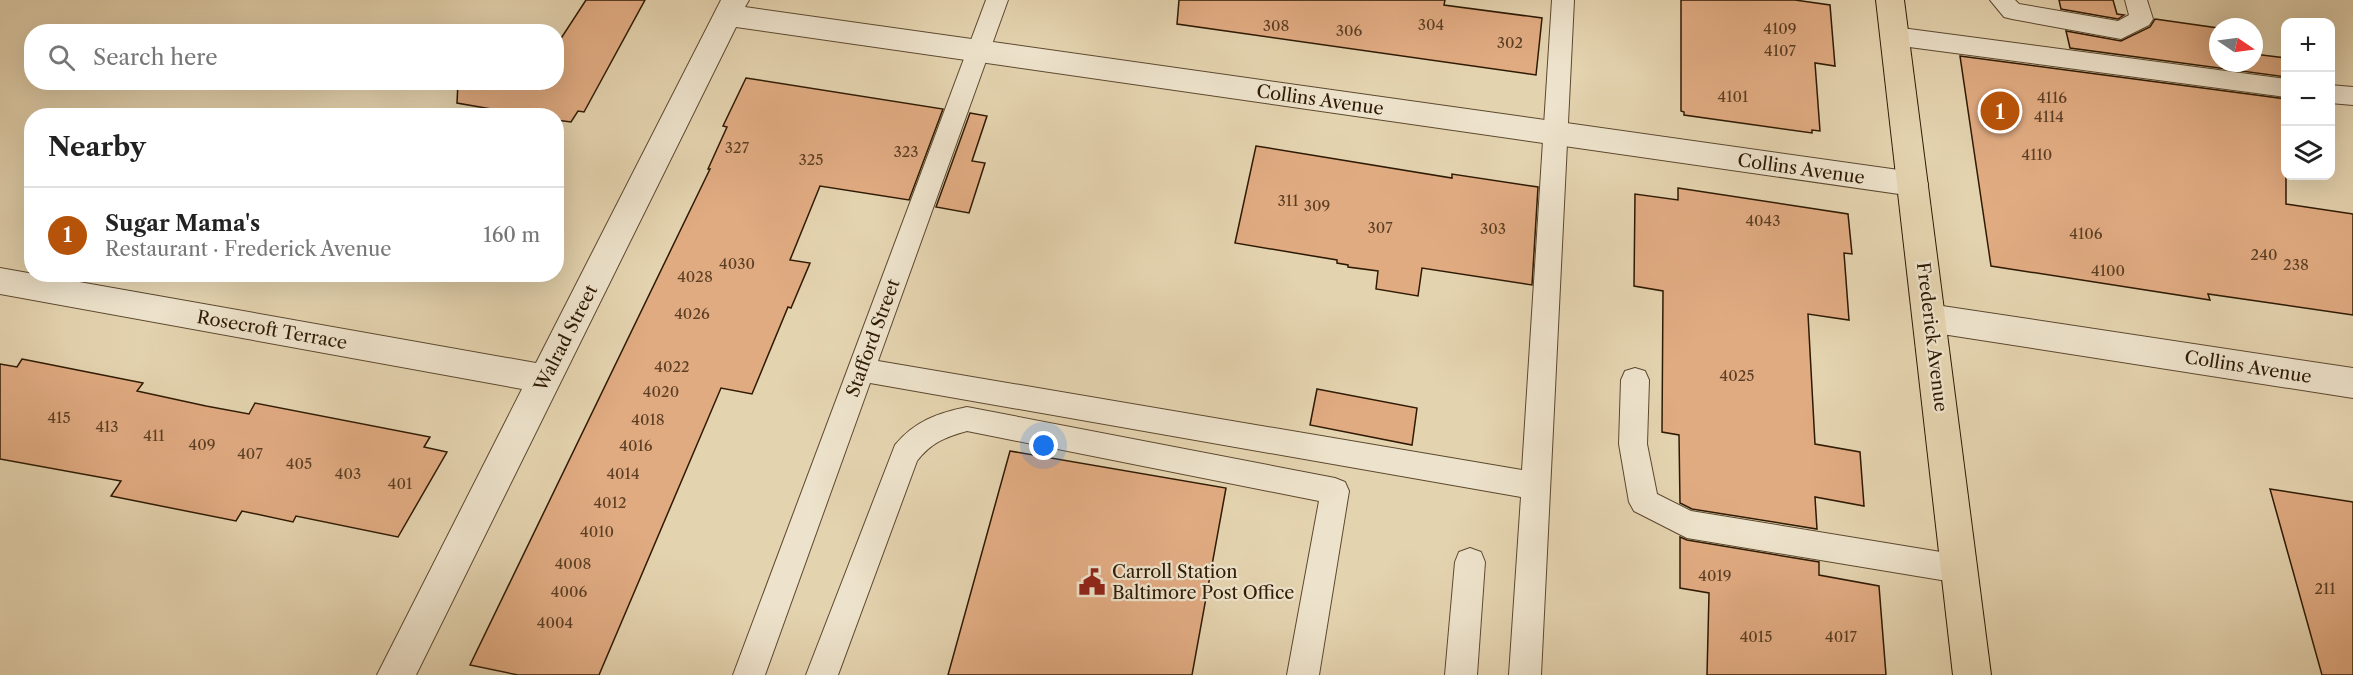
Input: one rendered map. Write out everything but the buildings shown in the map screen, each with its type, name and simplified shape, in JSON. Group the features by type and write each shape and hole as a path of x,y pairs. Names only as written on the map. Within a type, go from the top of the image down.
{"main road":[{"name":"Frederick Avenue","path":"1890,0 1972,675"}],"street":[{"name":"Collins Avenue","path":"731,8 978,51 1912,184"},
{"name":"Walrad Street","path":"396,675 731,8"},
{"name":"Rosecroft Terrace","path":"0,280 545,380"},
{"name":"Collins Avenue","path":"1929,318 2353,383"}],"lane":[{"name":"Stafford Street","path":"749,675 997,0"},
{"path":"1525,675 1563,0"},
{"path":"2001,0 2012,11 2121,30 2140,19 2136,0"},
{"path":"1894,36 2281,87"},
{"path":"2335,94 2353,96"},
{"path":"861,370 1536,486"},
{"path":"1635,380 1633,444 1644,502 1687,524 1959,569"},
{"path":"822,675 905,454 919,436 940,426 967,419 1335,491 1303,675"},
{"path":"1461,675 1470,562"}],"place":[{"name":"Sugar Mama's","path":"2000,111"},
{"name":"Carroll Station Baltimore Post Office","path":"1092,582"}]}
